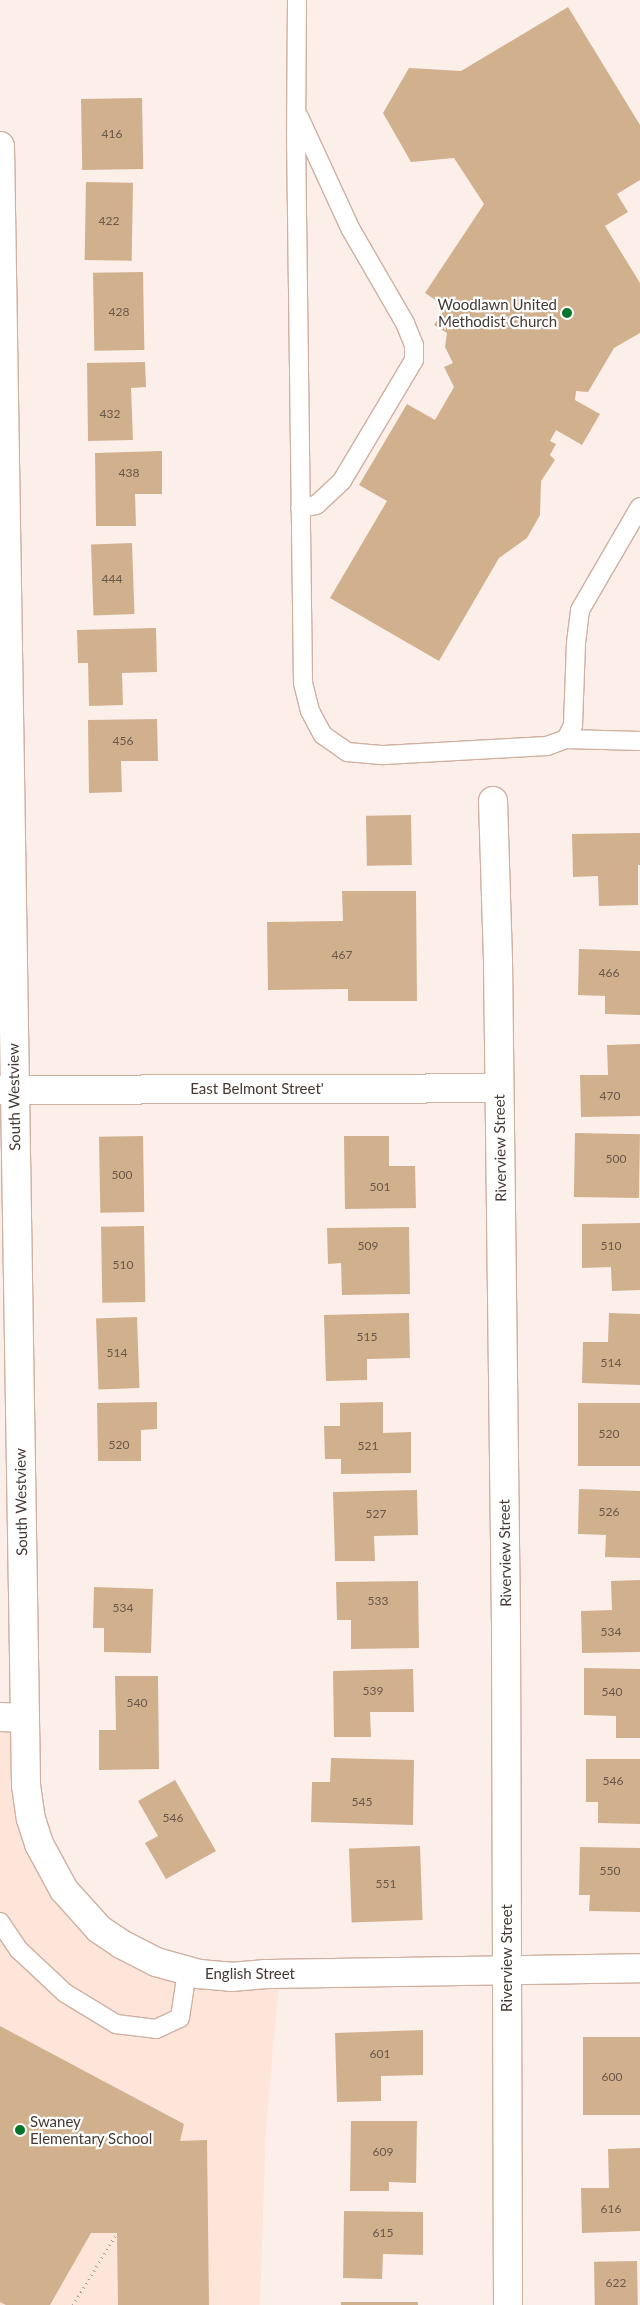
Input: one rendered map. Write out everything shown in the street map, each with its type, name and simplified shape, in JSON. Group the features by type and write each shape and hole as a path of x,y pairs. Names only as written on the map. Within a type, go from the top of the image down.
{"street":[{"name":"South Westview","path":"0,146 13,1718"},
{"name":"Riverview Street","path":"493,801 506,1628 508,2305"},
{"name":"East Belmont Street'","path":"7,1090 499,1088"},
{"name":"English Street","path":"13,1718 31,1818 39,1844 64,1890 100,1928 121,1944 156,1962 187,1971 231,1977 266,1974 640,1968"}],"lane":[{"path":"297,0 296,112 303,683 310,711 323,735 347,752 384,755 547,746 566,739 640,742"},
{"path":"296,112 350,228 404,323 414,345 414,360 342,481 316,505 300,508"},
{"path":"566,739 573,725 576,643 580,610 640,507"},
{"path":"0,1922 19,1950 65,1993 116,2024 156,2029 180,2018 187,1971"}],"path":[{"path":"73,2305 117,2232"}],"shaded area":[{"path":"0,1718 25,1718 31,1819 64,1890 173,1967 280,1974 266,2128 260,2305 0,2305"}],"building":[{"path":"568,7 640,125 640,180 617,194 628,212 605,226 640,283 640,333 614,348 588,392 576,391 575,400 600,414 582,445 556,430 550,441 556,444 550,455 555,460 541,481 540,515 527,538 499,558 439,661 330,598 387,501 359,485 407,404 435,420 454,387 444,367 453,363 445,347 447,333 434,325 446,307 425,293 484,204 454,158 411,162 383,113 409,68 461,71"},
{"path":"142,98 143,169 82,170 81,99"},
{"path":"86,182 133,183 132,261 85,260"},
{"path":"143,272 144,350 94,351 93,273"},
{"path":"145,362 146,387 131,388 133,440 88,441 87,363"},
{"path":"162,451 162,494 135,494 136,526 96,526 95,453"},
{"path":"132,543 134,614 94,615 91,544"},
{"path":"156,628 157,672 122,673 123,705 89,706 88,663 78,663 77,630"},
{"path":"157,719 158,761 121,761 122,792 89,793 88,720"},
{"path":"411,815 412,865 367,866 366,816"},
{"path":"640,833 638,905 599,906 598,876 573,877 572,834"},
{"path":"342,891 416,891 417,1001 348,1001 348,989 268,990 267,922 343,921"},
{"path":"579,949 640,951 640,1015 605,1014 605,996 578,995"},
{"path":"640,1044 640,1116 581,1117 580,1075 608,1075 607,1045"},
{"path":"575,1133 640,1134 639,1198 574,1197"},
{"path":"143,1136 144,1212 100,1213 99,1137"},
{"path":"344,1136 389,1136 389,1166 415,1166 416,1208 345,1209"},
{"path":"640,1223 640,1290 612,1291 611,1267 582,1268 582,1224"},
{"path":"144,1226 145,1302 102,1303 101,1227"},
{"path":"409,1227 410,1294 342,1295 341,1263 328,1264 327,1228"},
{"path":"409,1313 410,1358 367,1359 367,1380 326,1381 324,1315"},
{"path":"609,1313 640,1314 640,1385 582,1383 583,1342 608,1342"},
{"path":"137,1317 139,1388 99,1389 96,1318"},
{"path":"157,1402 157,1429 141,1430 141,1461 98,1461 97,1403"},
{"path":"383,1402 383,1433 411,1432 411,1473 341,1474 341,1459 325,1459 324,1426 340,1426 340,1403"},
{"path":"578,1403 640,1403 640,1466 578,1466"},
{"path":"579,1489 640,1491 640,1558 605,1557 606,1535 578,1534"},
{"path":"417,1490 418,1535 374,1536 375,1561 335,1561 333,1492"},
{"path":"640,1580 640,1652 582,1653 581,1611 612,1610 611,1581"},
{"path":"418,1581 419,1648 351,1649 351,1620 337,1620 336,1582"},
{"path":"94,1587 153,1589 151,1653 104,1652 104,1628 93,1628"},
{"path":"584,1668 640,1669 640,1738 616,1738 616,1716 584,1715"},
{"path":"413,1669 414,1712 370,1712 371,1737 334,1737 333,1671"},
{"path":"115,1676 158,1676 159,1769 99,1770 99,1730 116,1730"},
{"path":"331,1758 414,1760 413,1825 311,1822 312,1782 330,1782"},
{"path":"586,1759 640,1759 640,1824 598,1823 598,1802 586,1802"},
{"path":"175,1780 216,1851 166,1879 145,1843 158,1836 138,1801"},
{"path":"420,1846 423,1920 352,1922 349,1848"},
{"path":"580,1847 640,1848 640,1912 589,1911 590,1895 579,1895"},
{"path":"0,2026 184,2124 180,2141 207,2140 209,2305 118,2305 117,2233 91,2233 50,2305 6,2305 0,2302"},
{"path":"423,2030 423,2075 381,2076 381,2101 337,2102 335,2033"},
{"path":"583,2037 640,2037 640,2115 583,2115"},
{"path":"351,2121 417,2121 416,2183 389,2182 389,2191 350,2191"},
{"path":"640,2148 640,2231 582,2233 581,2188 609,2188 608,2149"},
{"path":"344,2211 423,2212 423,2255 383,2254 382,2279 343,2278"},
{"path":"637,2261 638,2305 595,2305 594,2262"},
{"path":"341,2302 418,2302 418,2305 341,2305"}],"place":[{"name":"Woodlawn United Methodist Church","path":"567,313"},
{"name":"Swaney Elementary School","path":"20,2130"}]}
